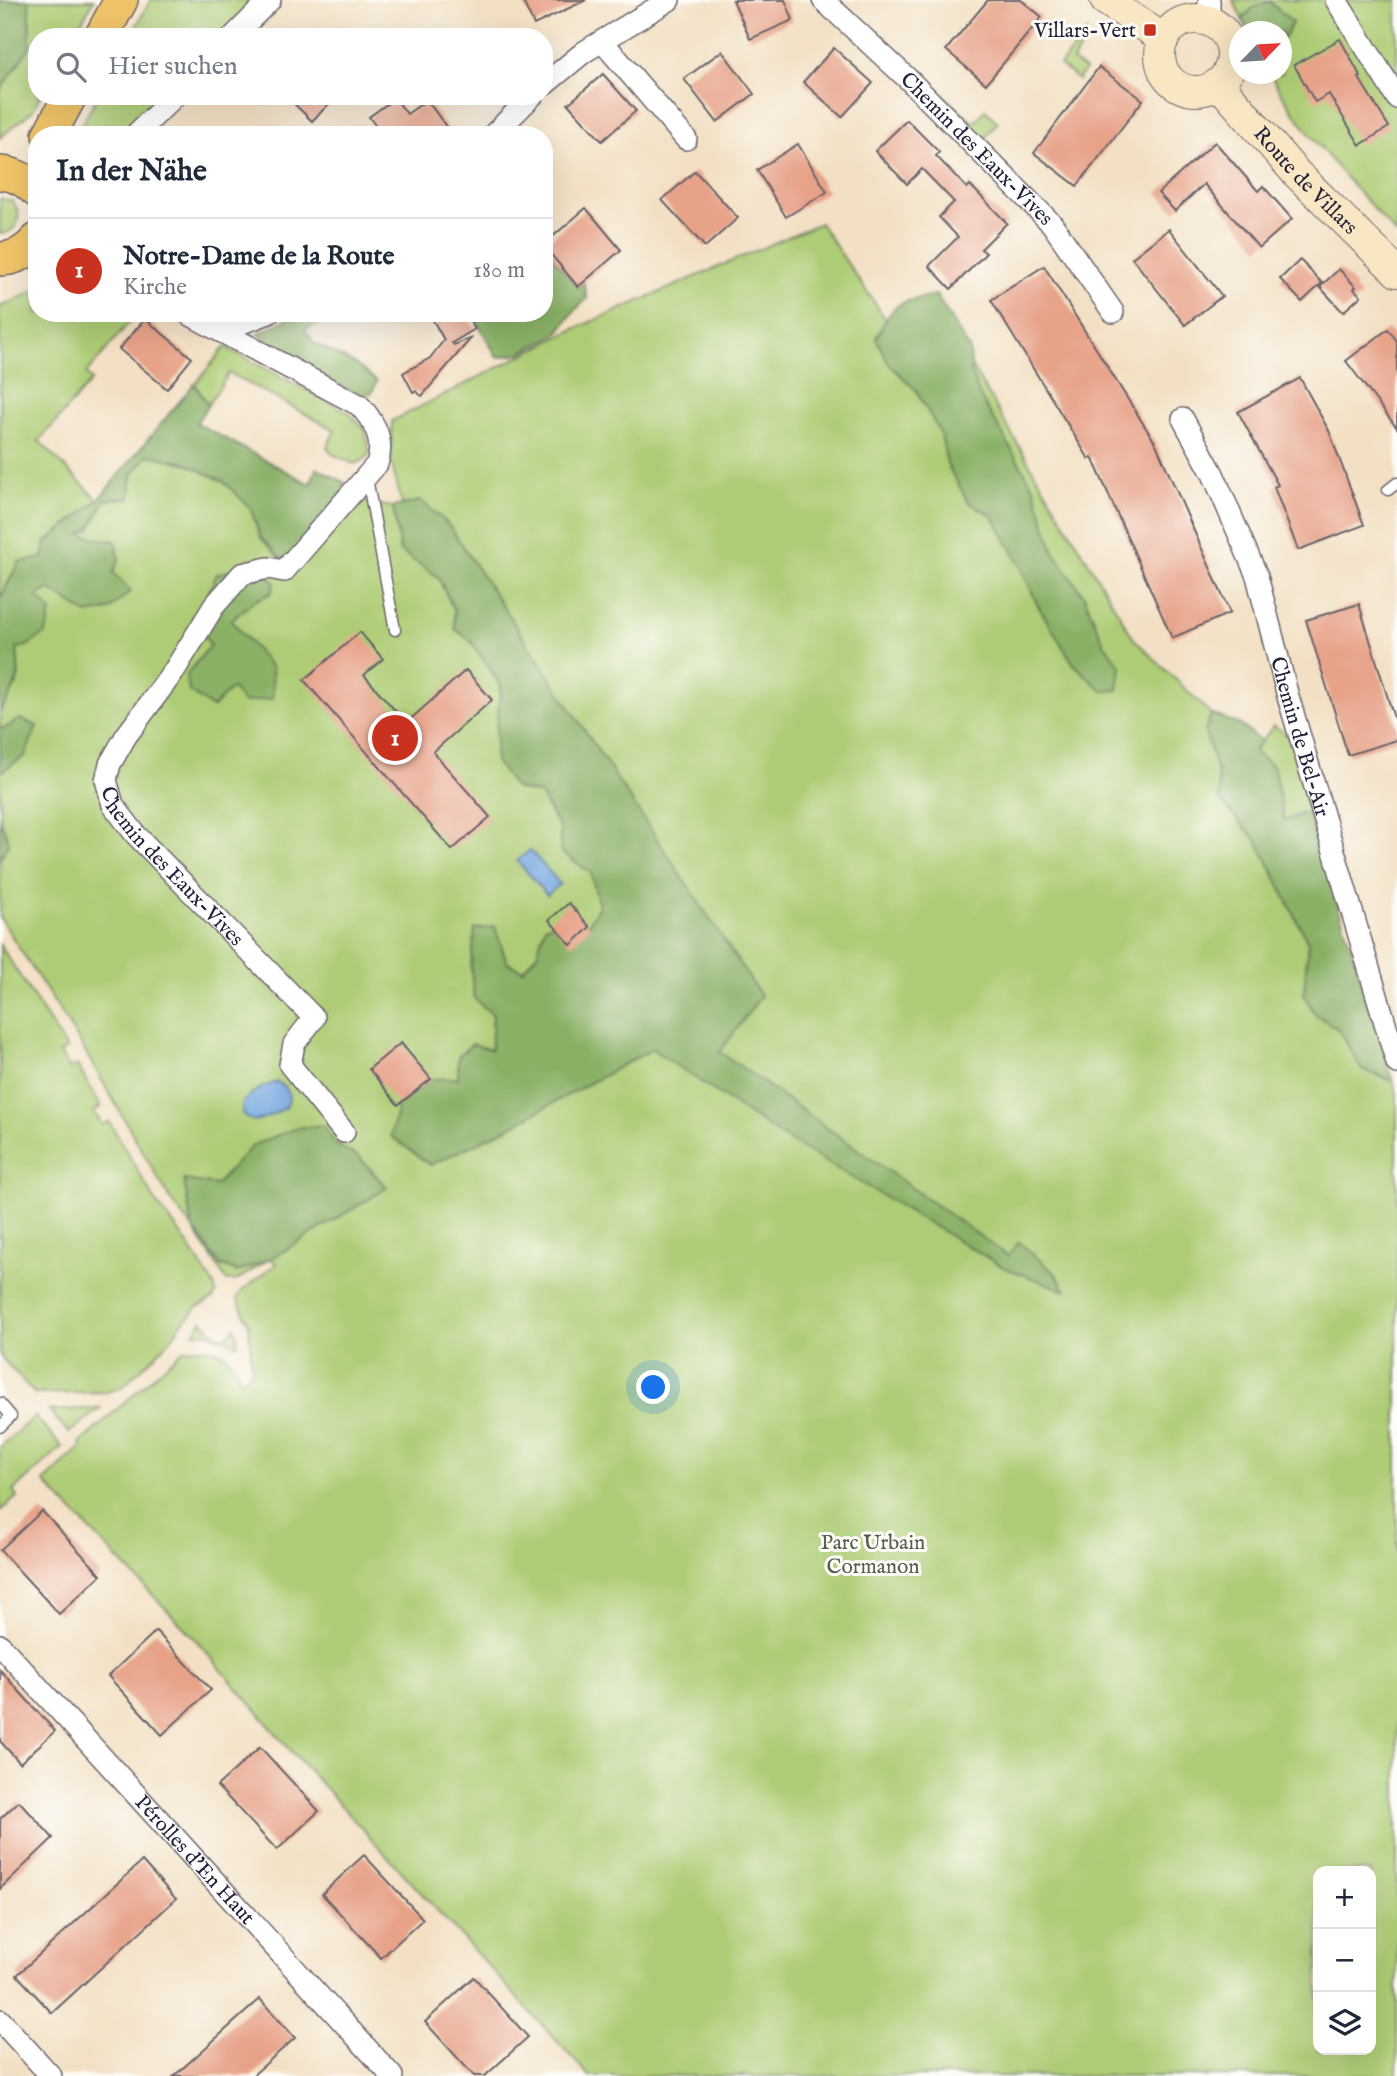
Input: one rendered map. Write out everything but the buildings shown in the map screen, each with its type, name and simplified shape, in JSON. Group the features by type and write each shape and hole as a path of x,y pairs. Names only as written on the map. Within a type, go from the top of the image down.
{"main road":[{"path":"107,28 121,0"},
{"path":"1105,0 1164,38"},
{"path":"1209,10 1228,37 1232,49 1231,62 1227,74 1208,89 1184,89 1173,83 1165,74 1160,50 1164,38 1178,23 1209,10"},
{"name":"Route de Villars","path":"1218,83 1296,173 1396,270"},
{"path":"54,126 65,105"},
{"path":"0,259 19,256 28,249"}],"street":[{"path":"242,28 270,0"},
{"path":"553,78 584,52 669,0"},
{"name":"Chemin des Eaux-Vives","path":"823,0 908,79 1052,225 1113,312"},
{"path":"1336,0 1397,98"},
{"path":"602,41 685,139"},
{"path":"144,126 166,105"},
{"path":"502,126 523,105"},
{"name":"Chemin des Eaux-Vives","path":"204,322 359,405 368,414 377,432 382,452 377,464 284,571 268,568 242,574 214,606 174,671 126,736 110,764 106,780 113,805 136,835 314,1017 294,1044 290,1065 344,1132"},
{"path":"220,331 244,322"},
{"name":"Chemin de Bel-Air","path":"1183,419 1213,474 1257,576 1287,693 1397,1063"},
{"name":"Pérolles d'En Haut","path":"0,1645 391,2076"},
{"path":"0,2020 51,2076"}],"lane":[{"path":"367,476 395,630"},
{"path":"0,1403 11,1416 0,1427"}],"green space":[{"path":"0,0 29,0 28,50 0,90"},
{"path":"29,0 94,0 78,28 30,28"},
{"path":"151,0 254,0 228,28 135,28"},
{"path":"1233,0 1397,0 1397,235 1313,138 1276,84 1292,84 1292,21 1253,8 1242,19"},
{"path":"1269,1 1291,21 1243,21 1253,8"},
{"path":"1087,31 1073,61 1085,70 1078,80 1060,65"},
{"path":"28,50 28,105 36,105 0,138 0,90"},
{"path":"932,85 974,123 985,110 998,122 982,142 930,89"},
{"path":"93,105 153,105 131,126 81,126"},
{"path":"0,198 12,201 16,206 18,222 12,230 0,234"},
{"name":"Parc Urbain Cormanon","path":"820,223 891,327 932,300 1134,639 1211,714 1205,732 1217,771 1220,800 1258,842 1308,942 1304,994 1315,1014 1339,1030 1362,1070 1393,1081 1397,1093 1397,2076 589,2076 291,1751 195,1639 44,1482 82,1446 80,1443 183,1350 203,1348 219,1352 231,1362 241,1380 252,1372 249,1324 237,1299 242,1291 276,1264 271,1258 387,1187 359,1157 336,1145 230,1171 216,1185 184,1180 192,1227 170,1199 81,1044 0,918 0,859 9,842 0,820 3,730 0,726 0,712 17,684 17,648 37,596 49,588 83,611 121,582 113,573 100,539 79,534 90,528 105,500 129,499 132,474 148,454 186,463 223,481 250,507 261,538 351,500 393,507 400,551 438,577 454,610 455,629 470,640 501,686 495,761 515,788 540,794 560,829 560,851 591,873 600,906 588,925 545,926 537,954 523,970 507,963 495,927 471,966 474,998 493,1015 491,1051 458,1078 398,1105 661,1042 712,1058 421,501 402,505 391,461 392,421 570,331","holes":["251,581 271,593 254,601 231,620 272,668 232,688 186,675 210,646"]},
{"path":"553,258 578,287 584,282 587,299 557,334 519,354 497,357 477,322 553,322"},
{"path":"28,294 28,322 129,322 86,374 92,380 39,441 98,500 46,542 43,559 19,562 0,599 0,307"},
{"path":"936,295 970,350 971,372 980,396 1034,488 1054,552 1084,596 1104,643 1121,667 1118,690 1102,691 1073,663 1037,604 1020,564 992,515 968,502 947,464 941,435 916,390 888,363 876,338 888,316 898,305"},
{"path":"281,322 324,322 305,329 314,343 355,364 377,381 372,393 358,396 289,356 258,334"},
{"path":"225,347 348,412 365,429 370,453 364,460 354,464 332,454 327,447 335,430 229,373 208,405 195,384"},
{"path":"194,384 208,405 196,423 310,484 317,468 344,482 351,500 284,562 261,538 250,507 223,481 186,463 148,455 132,474 130,499 105,500 90,529 80,534 116,541 119,560 113,573 131,591 109,610 87,614 49,589 37,596 51,611 46,633 27,646 17,648 16,682 0,712 0,599 19,562 43,558 46,542 98,500"},
{"path":"421,501 448,524 761,996 720,1052 1008,1256 1019,1242 1056,1274 1066,1291 1003,1267 780,1135 652,1049 504,1130 430,1165 391,1136 398,1105 431,1079 458,1078 458,1057 472,1044 491,1050 493,1015 474,998 471,966 475,929 495,927 507,963 523,970 537,954 545,926 565,921 588,925 599,906 591,873 560,851 560,829 540,794 515,788 495,761 501,686 470,640 455,629 454,610 438,577 400,551 393,507"},
{"path":"245,566 269,576 275,583 271,593 254,601 231,620 272,668 273,698 243,703 232,688 212,708 189,691 186,675 210,646 201,629 207,595 217,574"},
{"path":"1211,714 1239,724 1261,741 1254,751 1274,768 1284,821 1308,811 1393,1081 1362,1070 1339,1030 1315,1014 1304,994 1308,942 1258,842 1220,800 1217,771 1205,732"},
{"path":"20,719 37,726 25,756 2,771 0,726 3,729"},
{"path":"1273,726 1286,734 1291,741 1308,811 1284,822 1274,768 1254,751"},
{"path":"0,820 9,842 0,859"},
{"path":"0,945 67,1049 60,1053 70,1069 77,1065 101,1107 94,1111 102,1125 109,1121 157,1204 178,1230 214,1285 216,1293 213,1299 198,1307 180,1325 171,1340 121,1388 107,1392 35,1394 0,1356"},
{"path":"323,1125 336,1145 359,1157 387,1188 272,1258 237,1272 220,1265 192,1227 184,1180 216,1185 253,1145 296,1128"},
{"path":"192,1227 237,1272 269,1259 236,1281 227,1281"},
{"path":"202,1321 218,1336 227,1336 235,1327 237,1345 207,1333 194,1333"},
{"path":"100,1408 69,1433 49,1411"},
{"path":"35,1416 62,1447 13,1491 17,1497 0,1511 0,1447"}],"water":[{"path":"530,850 560,884 547,895 517,861"},
{"path":"276,1082 288,1092 286,1108 259,1120 247,1118 242,1107 246,1099"}],"place":[{"name":"Villars-Vert","path":"1150,30"},
{"name":"Notre-Dame de la Route","path":"395,738"}]}
